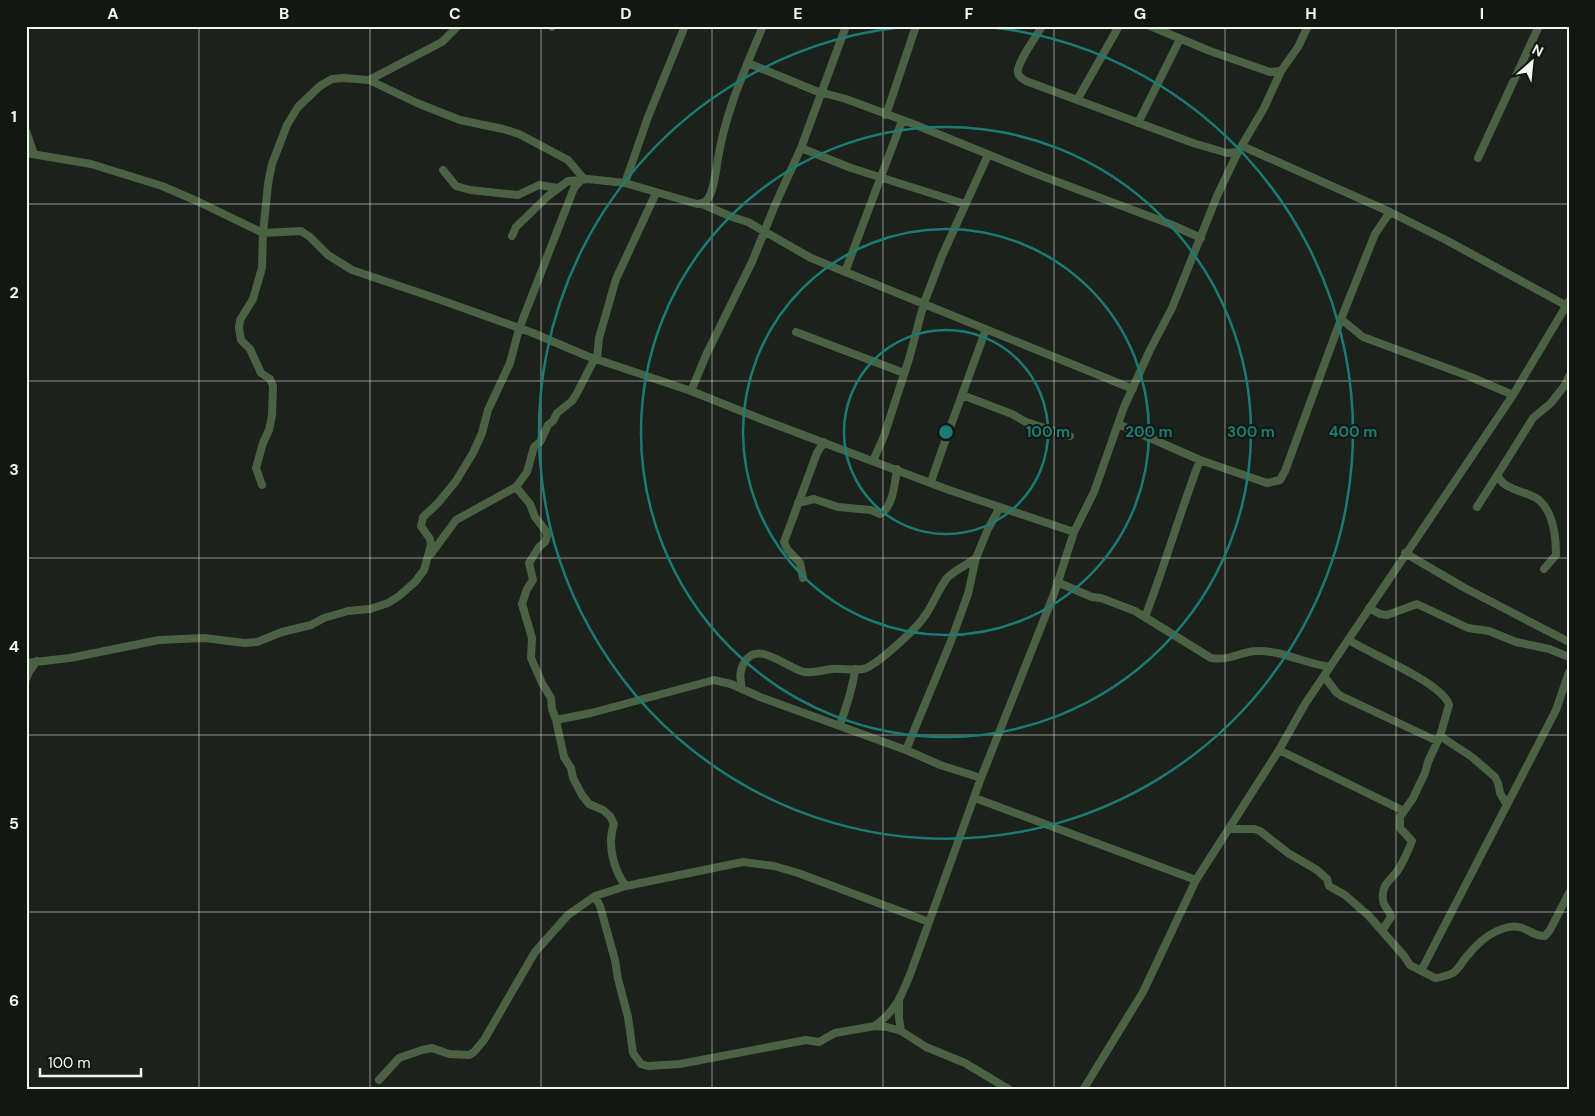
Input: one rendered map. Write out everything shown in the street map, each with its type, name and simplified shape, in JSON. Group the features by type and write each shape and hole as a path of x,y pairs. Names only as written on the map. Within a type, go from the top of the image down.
{"street":[{"path":"369,80 442,42 458,26"},
{"path":"625,183 648,117 685,26"},
{"path":"702,204 710,195 727,117 762,26"},
{"path":"691,391 707,353 752,262 801,148 846,26"},
{"path":"886,115 916,26"},
{"path":"1042,26 1017,71 1020,77 1026,81 1193,143 1227,153 1240,149 1390,212 1568,305 1513,395 1405,553 1299,714 1279,750 1196,880 1143,992 1083,1090"},
{"path":"1077,100 1119,26"},
{"path":"875,1026 889,1014 899,1001 912,972 981,778 1026,668 1074,532 1094,492 1132,389 1172,308 1217,196 1240,149 1266,104 1281,71 1298,47 1308,26"},
{"path":"1478,158 1539,26"},
{"path":"1153,27 1210,51 1270,72 1281,71"},
{"path":"1138,123 1180,39"},
{"path":"748,63 822,93 846,99 1170,224 1201,238"},
{"path":"262,485 256,468 257,458 269,430 272,416 273,386 270,378 262,373 250,349 241,340 240,320 253,299 262,268 263,233 272,164 287,125 298,107 320,86 332,79 369,80 417,103 460,120 520,134 568,160 582,180"},
{"path":"845,272 902,121"},
{"path":"26,131 30,153 92,164 162,186 263,233 301,231 328,255 352,270 431,296 596,358 691,391 930,482 1074,532"},
{"path":"801,148 838,164 965,204"},
{"path":"873,461 884,436 924,303 942,256 988,155"},
{"path":"443,170 456,186 470,190 518,195 539,185 558,188"},
{"path":"26,662 70,658 158,640 204,638 245,643 257,642 282,632 311,625 324,618 370,609 388,603 399,596 415,582 424,570 431,545 430,539 421,526 423,517 450,488 472,453 482,432 488,410 510,363 519,328 574,188 582,180"},
{"path":"512,236 516,227 568,181 625,183 702,204 748,222 811,258 1132,389"},
{"path":"428,558 456,520 516,487 527,472 534,447 540,442 548,425 572,401 577,393 596,358 599,338 616,279 656,193"},
{"path":"1118,424 1200,460 1266,483 1280,480 1285,472 1375,234 1390,212"},
{"path":"1341,320 1363,337 1478,379 1513,395"},
{"path":"930,482 986,330"},
{"path":"796,332 904,373"},
{"path":"1477,507 1534,418 1551,403 1565,385 1569,376"},
{"path":"962,395 1012,414 1026,422 1070,436"},
{"path":"803,578 800,563 784,545 817,453 824,442"},
{"path":"1145,617 1166,562 1185,498 1200,460"},
{"path":"798,503 814,499 838,507 871,510 880,514 886,509 895,484 897,469"},
{"path":"1498,474 1502,483 1513,489 1530,494 1540,501 1551,519 1554,527 1556,555 1544,569"},
{"path":"516,487 530,504 547,536 545,542 539,547 529,563 533,580 527,589 522,604 532,638 531,658 551,698 564,757 572,768 573,778 589,804 603,810 610,816 614,824 610,838 611,846 616,869 620,879 626,886"},
{"path":"906,750 968,594 976,558 1000,507"},
{"path":"1405,553 1463,588 1569,642"},
{"path":"742,688 740,678 742,667 746,658 754,654 773,657 795,669 805,672 863,669 874,663 896,645 922,619 952,572 959,570 976,558"},
{"path":"1057,582 1092,597 1118,604 1145,617 1211,658 1222,660 1248,652 1259,651 1288,656 1314,665 1330,667"},
{"path":"1370,608 1380,614 1387,615 1417,604 1468,628 1489,632 1516,642 1549,649 1569,657"},
{"path":"1349,640 1397,666 1445,697 1448,706 1438,739 1418,790 1400,817 1400,828 1412,842 1398,870 1389,878 1384,889 1383,901 1391,917 1382,931"},
{"path":"26,679 37,662"},
{"path":"840,726 852,690 855,669"},
{"path":"1421,971 1556,710 1569,672"},
{"path":"1324,676 1341,696 1438,739 1472,757 1495,777 1500,793 1508,805"},
{"path":"556,720 714,680 742,688 906,750 940,765 981,778"},
{"path":"1279,750 1404,811"},
{"path":"975,798 1196,880"},
{"path":"1229,829 1254,829 1260,831 1288,853 1317,870 1327,879 1329,886 1345,895 1369,916 1410,966 1435,978 1452,974 1477,945 1493,932 1506,927 1516,926 1525,928 1540,936 1545,936 1550,930 1569,892"},
{"path":"379,1080 399,1058 422,1050 432,1048 449,1054 469,1055 474,1052 484,1040 535,952 568,915 595,896 626,886 735,863 760,864 798,873 929,922"},
{"path":"595,896 600,906 615,960 628,1017 633,1053 641,1064 648,1066 680,1064 806,1040 820,1042 836,1033 875,1026 901,1031 926,1047 965,1063 1010,1090"},
{"path":"899,1001 901,1031"}]}
